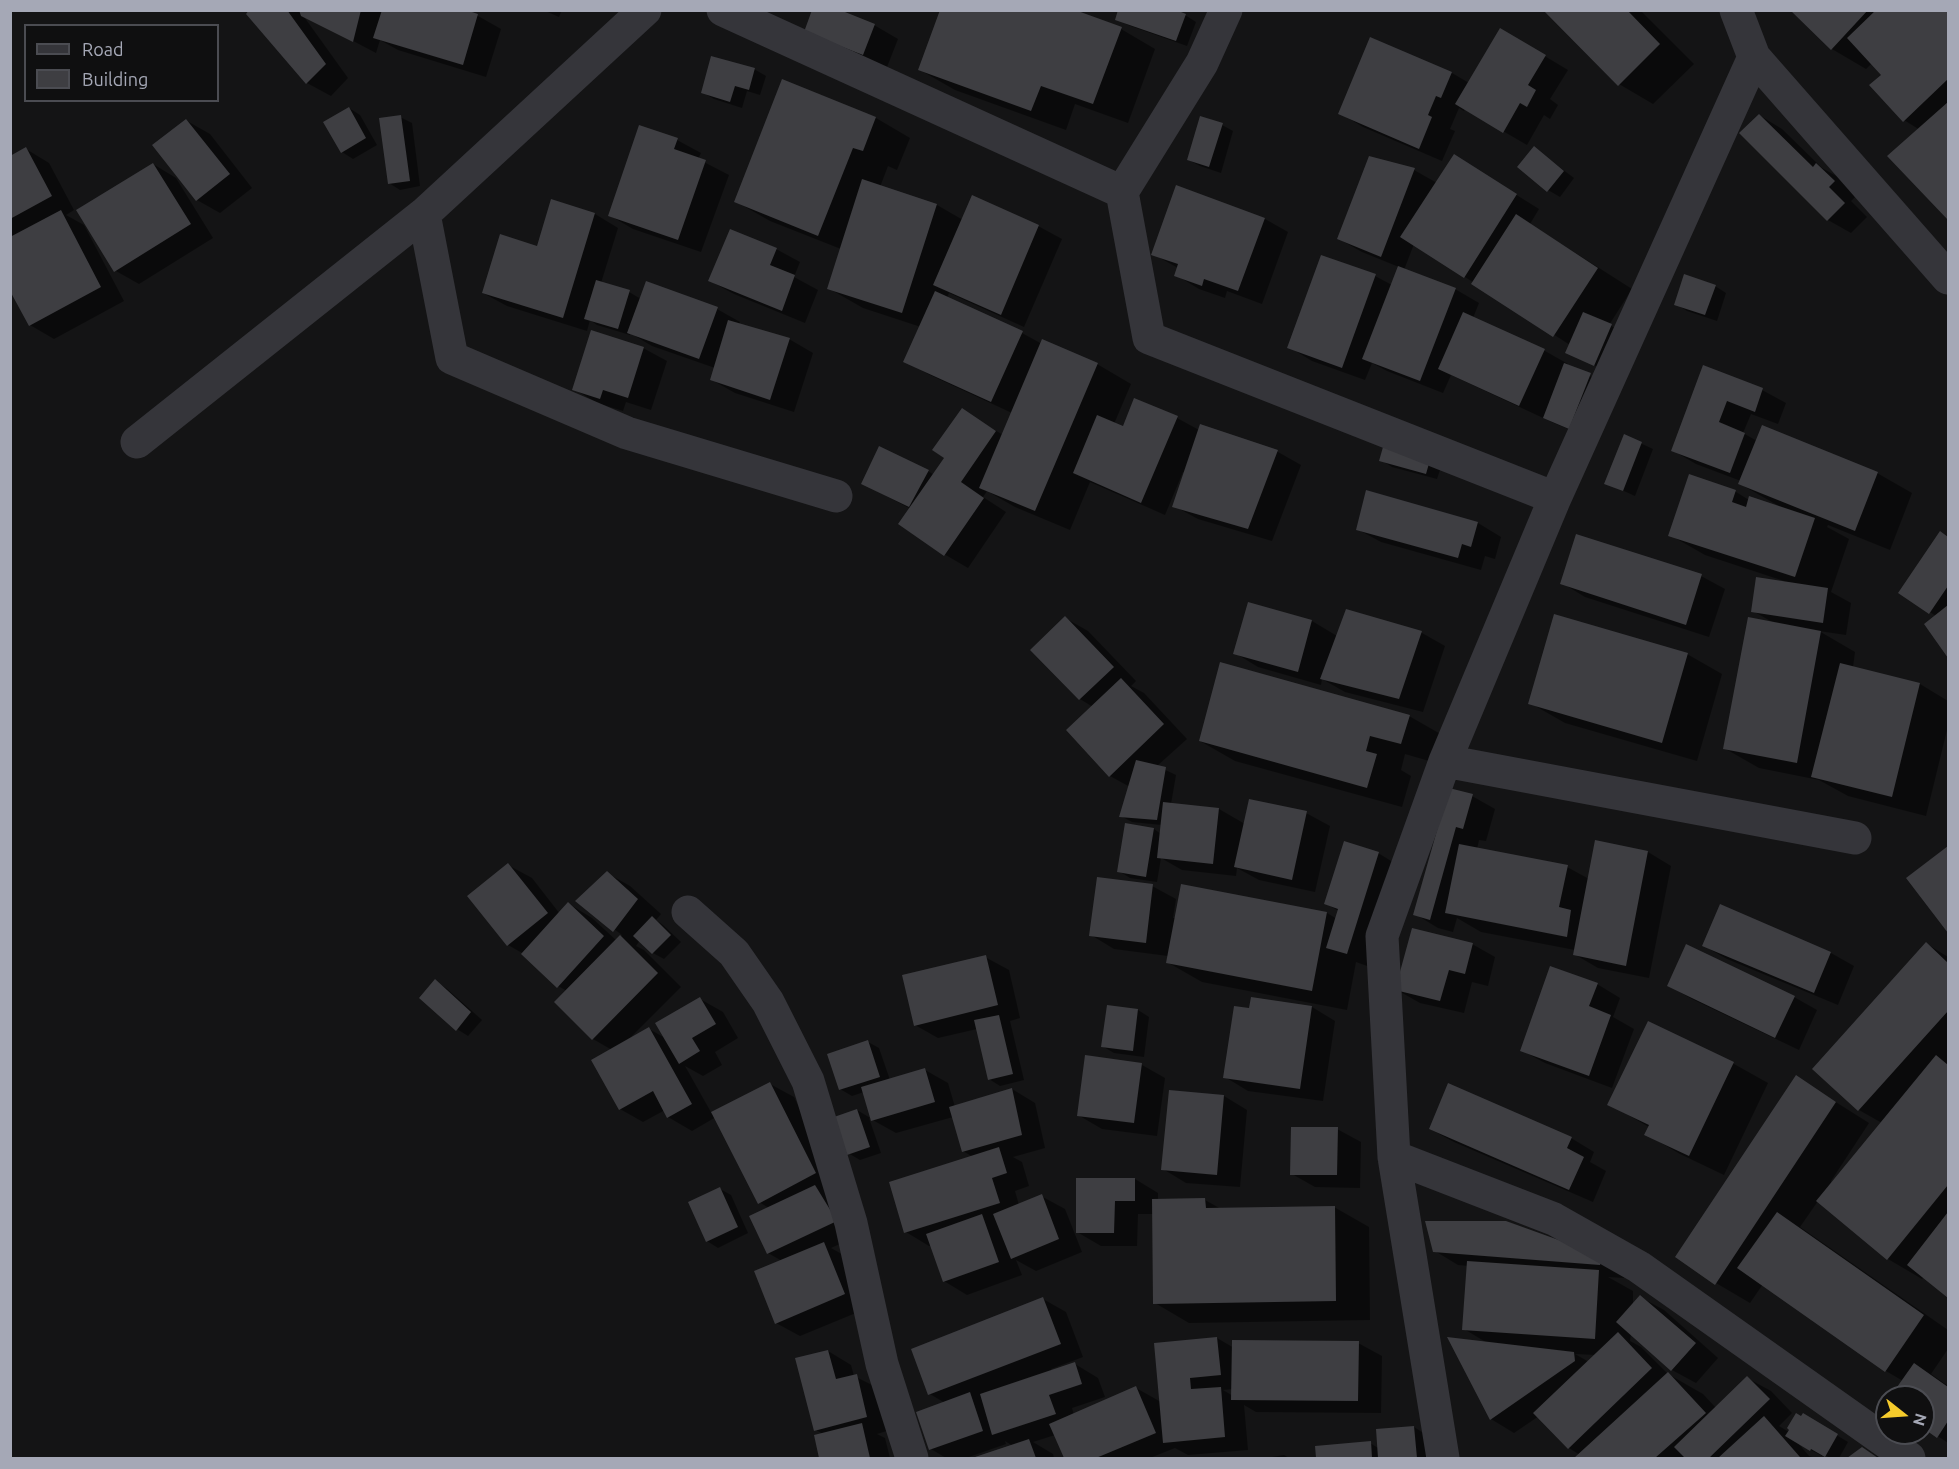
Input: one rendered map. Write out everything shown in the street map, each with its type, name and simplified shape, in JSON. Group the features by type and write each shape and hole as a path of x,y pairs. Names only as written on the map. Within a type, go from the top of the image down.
{"street":[{"path":"137,442 424,214 645,10"},
{"path":"723,10 1122,192"},
{"path":"1226,10 1202,63 1122,192 1149,338 1555,498"},
{"path":"1736,10 1754,57 1948,278"},
{"path":"1443,1458 1394,1157 1382,936 1445,761 1555,498 1754,57"},
{"path":"424,214 452,358 627,434 836,496"},
{"path":"1445,761 1854,838"},
{"path":"688,912 734,953 768,1002 808,1081 851,1223 882,1364 912,1458"},
{"path":"1394,1157 1554,1219 1639,1267 1908,1458"}],"building":[{"path":"249,10 287,10 326,64 306,84 246,14"},
{"path":"299,10 361,10 353,42 301,16"},
{"path":"382,10 466,10 478,14 463,65 373,38"},
{"path":"812,10 840,10 875,24 863,55 804,32"},
{"path":"940,10 1075,10 1122,27 1093,104 1041,86 1031,111 918,70"},
{"path":"1118,10 1176,10 1186,14 1176,41 1115,20"},
{"path":"1543,10 1627,10 1660,44 1618,86"},
{"path":"1790,10 1868,10 1831,50"},
{"path":"1876,10 1948,10 1948,79 1903,122 1869,85 1881,75 1847,38"},
{"path":"1500,28 1546,55 1528,85 1536,90 1527,107 1520,103 1503,133 1455,104"},
{"path":"1370,37 1452,72 1441,98 1436,96 1428,115 1432,117 1419,149 1338,114"},
{"path":"711,56 755,68 749,90 735,86 730,102 701,93"},
{"path":"782,79 876,117 863,151 853,148 818,236 734,202"},
{"path":"1948,102 1948,220 1887,156"},
{"path":"349,107 366,138 341,153 323,122"},
{"path":"1759,114 1813,167 1816,163 1835,181 1829,187 1845,203 1827,221 1739,133"},
{"path":"401,115 410,181 388,184 379,118"},
{"path":"1200,116 1223,123 1209,167 1187,160"},
{"path":"186,119 230,174 196,201 152,145"},
{"path":"639,125 678,138 674,149 706,160 678,240 608,216"},
{"path":"1534,146 1564,171 1547,192 1517,167"},
{"path":"26,147 52,196 10,219 10,156"},
{"path":"1454,154 1517,194 1464,278 1400,237"},
{"path":"1369,156 1415,168 1381,257 1337,239"},
{"path":"153,163 191,224 114,272 76,210"},
{"path":"862,179 937,204 902,313 827,289"},
{"path":"1176,185 1265,218 1238,291 1204,279 1202,286 1174,276 1178,264 1151,255"},
{"path":"972,195 1039,225 1001,315 933,285"},
{"path":"551,199 595,213 563,318 482,293 500,234 537,246"},
{"path":"61,210 101,287 29,326 10,291 10,237"},
{"path":"1516,214 1598,268 1553,337 1471,284"},
{"path":"730,229 777,248 770,265 795,275 782,311 708,281"},
{"path":"1321,255 1376,274 1342,368 1287,348"},
{"path":"1398,266 1456,288 1420,381 1362,359"},
{"path":"1684,274 1716,285 1705,315 1674,305"},
{"path":"596,280 630,290 618,329 584,319"},
{"path":"646,281 718,307 699,359 627,333"},
{"path":"935,291 1023,331 991,402 903,362"},
{"path":"1463,312 1545,349 1519,406 1438,369"},
{"path":"1583,312 1612,324 1594,366 1565,353"},
{"path":"728,320 790,338 770,400 710,380"},
{"path":"591,330 644,347 628,398 603,390 600,399 572,390"},
{"path":"1042,339 1098,363 1035,511 979,488"},
{"path":"1564,363 1591,373 1569,429 1543,418"},
{"path":"1703,365 1763,388 1755,412 1727,401 1719,422 1745,433 1730,473 1671,451"},
{"path":"1134,398 1178,416 1141,503 1073,473 1097,415 1123,426"},
{"path":"962,408 996,431 961,482 984,498 944,556 898,524 944,458 932,450"},
{"path":"1200,424 1278,450 1248,529 1172,507"},
{"path":"1762,425 1878,472 1855,531 1738,484"},
{"path":"1624,434 1642,442 1623,491 1604,484"},
{"path":"879,446 929,470 909,507 861,484"},
{"path":"1383,447 1430,460 1426,474 1379,461"},
{"path":"1689,474 1736,490 1732,502 1746,507 1749,496 1815,518 1795,577 1668,536"},
{"path":"1366,490 1478,522 1471,547 1462,544 1458,558 1356,530"},
{"path":"1940,531 1948,537 1948,586 1929,614 1898,593"},
{"path":"1576,534 1702,574 1686,625 1560,584"},
{"path":"1756,577 1828,588 1823,623 1751,612"},
{"path":"1248,602 1312,620 1298,672 1233,654"},
{"path":"1948,605 1948,658 1924,624"},
{"path":"1346,609 1422,631 1399,699 1320,679"},
{"path":"1554,614 1688,653 1662,743 1528,704"},
{"path":"1065,616 1114,667 1079,700 1030,650"},
{"path":"1748,617 1821,631 1797,763 1723,749"},
{"path":"1220,662 1410,715 1401,744 1370,736 1366,751 1377,754 1367,788 1199,741"},
{"path":"1840,663 1920,683 1892,797 1811,777"},
{"path":"1121,678 1164,724 1109,777 1066,730"},
{"path":"1136,760 1166,767 1157,820 1119,817"},
{"path":"1449,788 1473,794 1463,829 1456,827 1430,920 1413,915"},
{"path":"1249,799 1307,811 1292,880 1234,867"},
{"path":"1163,802 1219,808 1213,864 1157,858"},
{"path":"1125,823 1154,828 1146,877 1117,872"},
{"path":"1595,840 1648,851 1626,966 1573,955"},
{"path":"1344,841 1379,852 1347,954 1326,948 1338,909 1324,904"},
{"path":"1459,844 1568,865 1559,907 1571,910 1567,937 1445,913"},
{"path":"1948,846 1948,933 1906,878"},
{"path":"508,863 548,913 507,946 467,896"},
{"path":"607,871 638,899 613,932 575,901"},
{"path":"1097,877 1153,884 1146,943 1089,936"},
{"path":"1181,884 1327,912 1312,991 1166,963"},
{"path":"568,902 604,936 557,988 521,954"},
{"path":"1720,904 1831,952 1814,993 1702,946"},
{"path":"652,916 671,935 652,954 633,936"},
{"path":"1412,928 1473,943 1465,974 1449,970 1440,1001 1395,990"},
{"path":"620,935 658,973 592,1040 554,1002"},
{"path":"1926,942 1948,963 1948,1011 1858,1111 1812,1069"},
{"path":"1686,944 1795,996 1775,1038 1667,986"},
{"path":"986,955 998,1005 914,1026 902,975"},
{"path":"1550,966 1598,983 1589,1006 1611,1015 1589,1076 1520,1051"},
{"path":"435,979 471,1012 456,1031 419,998"},
{"path":"700,997 716,1024 692,1038 700,1051 679,1064 655,1023"},
{"path":"1251,997 1312,1006 1300,1089 1223,1078 1234,1006 1249,1008"},
{"path":"1107,1005 1138,1009 1133,1051 1101,1047"},
{"path":"999,1015 1013,1074 988,1080 974,1020"},
{"path":"1648,1021 1734,1062 1689,1156 1644,1135 1649,1125 1607,1105"},
{"path":"649,1027 692,1104 667,1118 653,1091 619,1110 591,1060"},
{"path":"868,1040 880,1077 839,1090 827,1054"},
{"path":"1085,1055 1142,1063 1134,1123 1077,1116"},
{"path":"1936,1055 1948,1065 1948,1185 1887,1260 1816,1201"},
{"path":"925,1068 935,1102 871,1121 861,1087"},
{"path":"1796,1075 1836,1102 1715,1285 1675,1257"},
{"path":"770,1082 816,1173 758,1204 711,1112"},
{"path":"1448,1083 1572,1137 1567,1148 1584,1157 1569,1190 1429,1129"},
{"path":"1012,1088 1022,1135 962,1152 949,1107"},
{"path":"1169,1090 1224,1095 1217,1175 1161,1170"},
{"path":"857,1109 870,1147 847,1155 834,1117"},
{"path":"1291,1127 1338,1127 1337,1175 1290,1175"},
{"path":"999,1147 1007,1173 992,1178 1000,1203 904,1233 889,1182"},
{"path":"1076,1178 1135,1178 1135,1201 1115,1201 1114,1233 1076,1233"},
{"path":"815,1185 837,1221 767,1254 749,1216"},
{"path":"720,1187 738,1227 706,1242 688,1202"},
{"path":"1042,1194 1059,1239 1011,1259 993,1214"},
{"path":"1205,1198 1206,1208 1335,1206 1336,1301 1153,1304 1152,1199"},
{"path":"1777,1212 1924,1315 1885,1372 1737,1268"},
{"path":"1948,1212 1948,1298 1907,1265"},
{"path":"982,1214 999,1262 943,1282 926,1234"},
{"path":"1425,1221 1506,1221 1603,1256 1600,1265 1433,1252"},
{"path":"824,1242 845,1294 775,1324 754,1271"},
{"path":"1467,1261 1599,1270 1595,1339 1462,1330"},
{"path":"1640,1295 1696,1343 1671,1371 1616,1322"},
{"path":"1043,1297 1061,1344 928,1395 911,1349"},
{"path":"1618,1332 1652,1368 1568,1449 1533,1413"},
{"path":"1217,1337 1221,1375 1190,1378 1191,1389 1221,1387 1225,1437 1163,1443 1154,1343"},
{"path":"1447,1337 1574,1352 1575,1361 1490,1420"},
{"path":"1232,1340 1359,1341 1358,1401 1231,1400"},
{"path":"828,1350 836,1379 857,1374 867,1417 814,1431 795,1358"},
{"path":"1075,1362 1082,1384 1049,1395 1056,1414 992,1435 980,1394"},
{"path":"1914,1363 1948,1387 1948,1421 1937,1438 1935,1437 1935,1385 1898,1385"},
{"path":"1668,1372 1706,1413 1655,1458 1574,1458"},
{"path":"1747,1376 1770,1399 1709,1458 1685,1458 1674,1447"},
{"path":"1136,1386 1156,1433 1096,1458 1064,1458 1049,1424"},
{"path":"970,1392 983,1431 929,1450 916,1412"},
{"path":"1796,1413 1801,1416 1803,1413 1838,1434 1825,1457 1785,1436"},
{"path":"1764,1416 1800,1457 1718,1458"},
{"path":"862,1423 870,1458 819,1458 814,1435"},
{"path":"1414,1426 1417,1458 1378,1458 1376,1429"},
{"path":"1029,1439 1036,1458 972,1458"},
{"path":"1371,1441 1372,1458 1316,1458 1315,1446"},
{"path":"1862,1447 1878,1458 1847,1458"}]}
